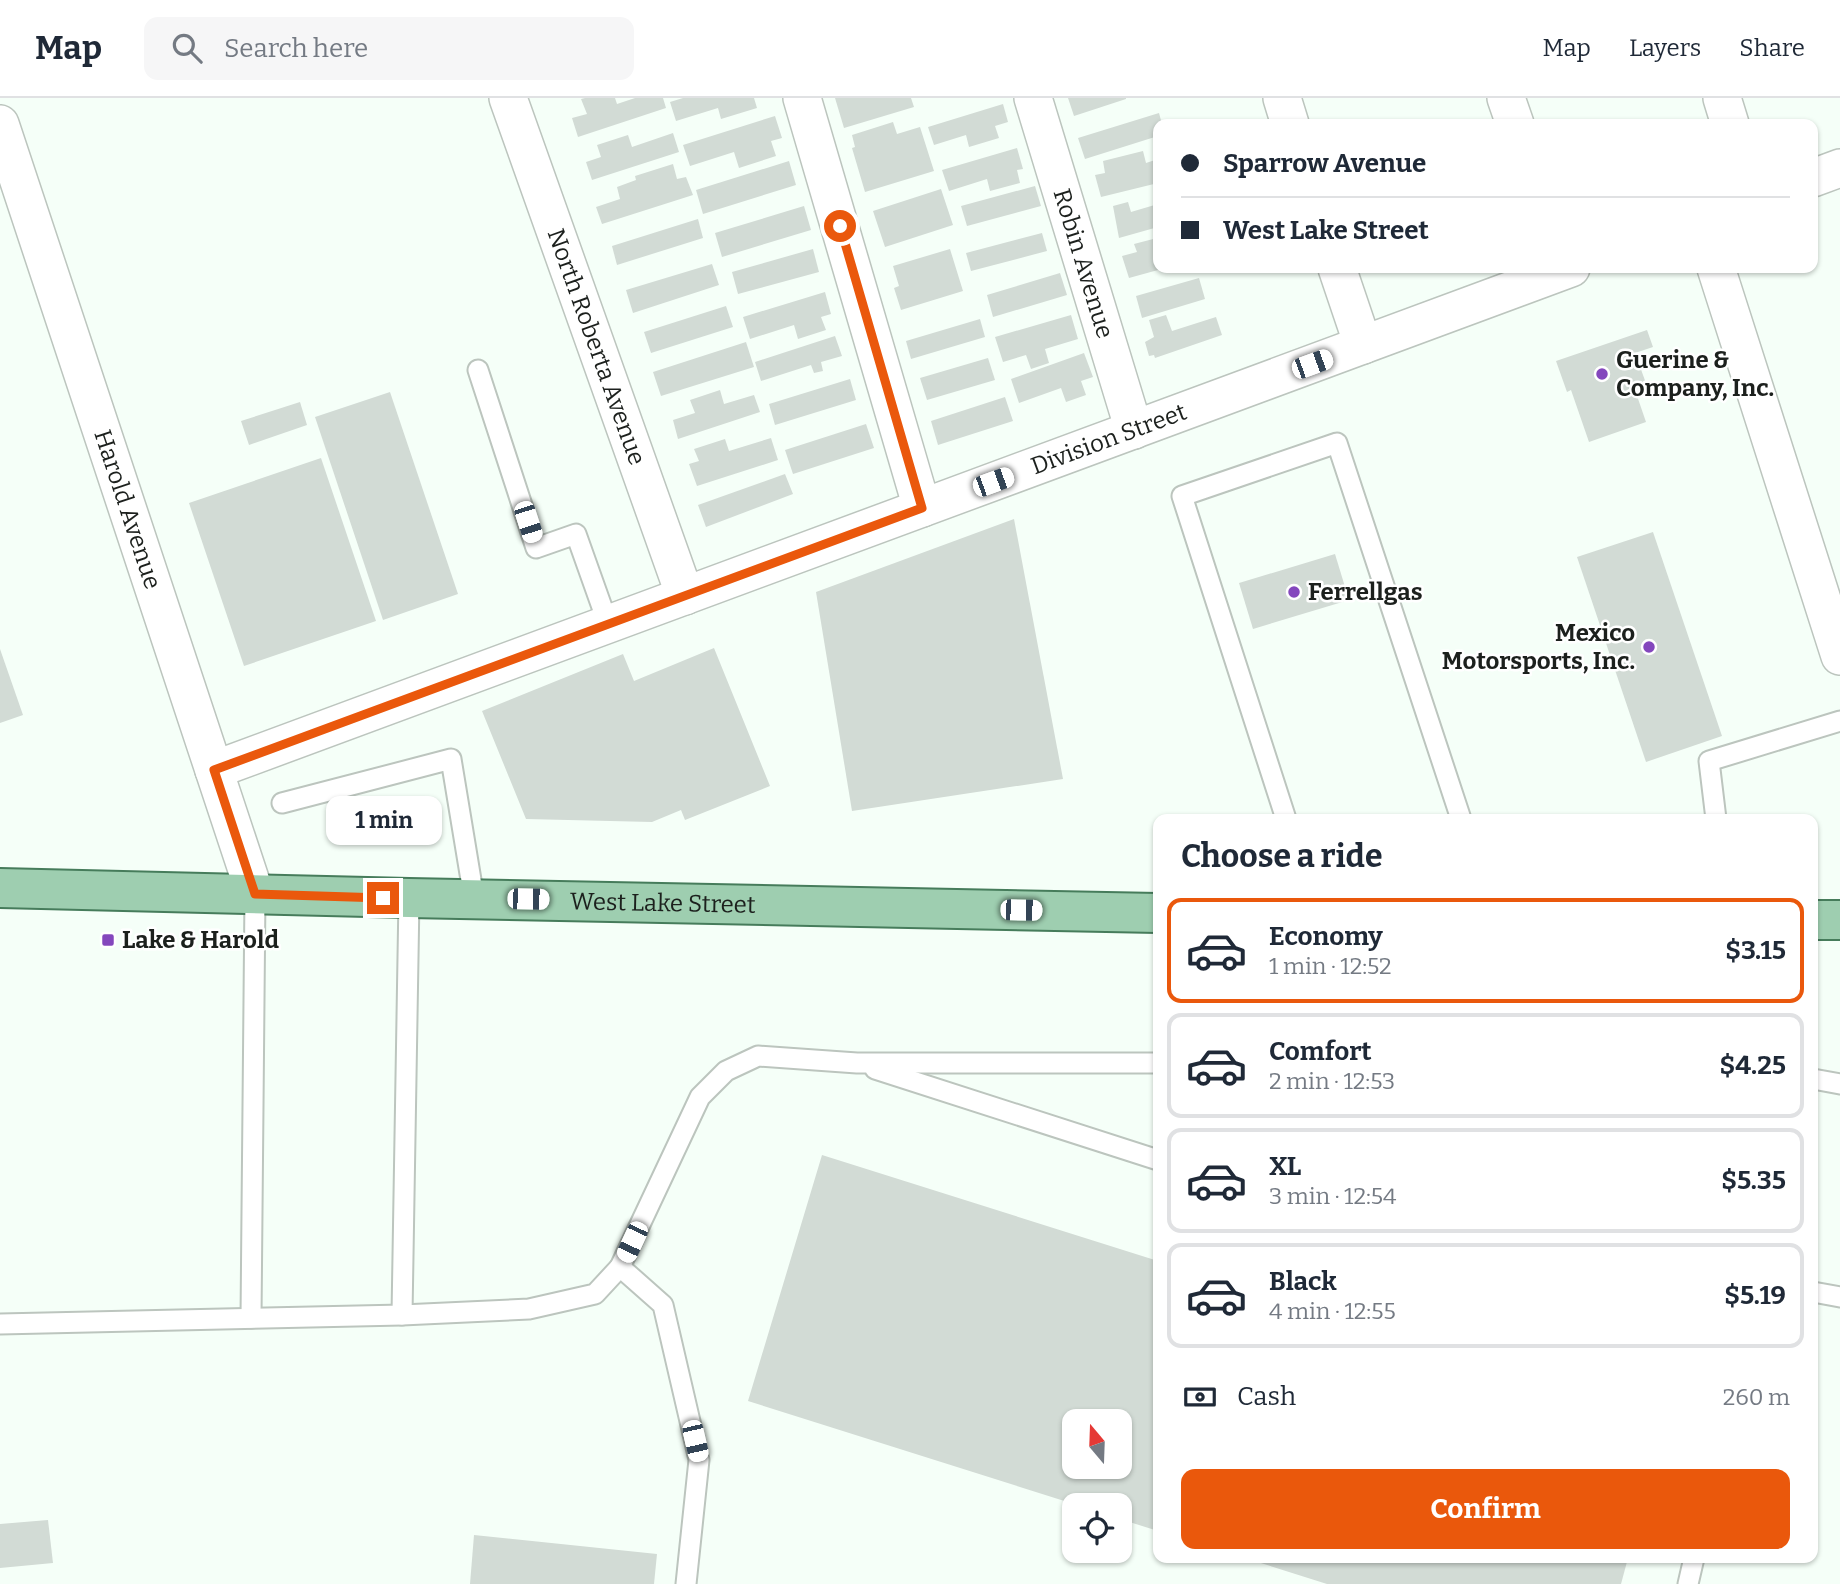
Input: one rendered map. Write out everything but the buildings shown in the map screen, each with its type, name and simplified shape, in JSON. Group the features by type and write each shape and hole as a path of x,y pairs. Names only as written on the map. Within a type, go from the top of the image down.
{"main road":[{"name":"West Lake Street","path":"0,888 1153,913"},
{"path":"1818,920 1840,920"}],"street":[{"name":"North Roberta Avenue","path":"508,98 685,596"},
{"path":"802,98 922,508"},
{"name":"Robin Avenue","path":"1033,98 1134,430"},
{"path":"1282,98 1288,119"},
{"path":"1506,98 1513,119"},
{"path":"1722,98 1728,119"},
{"name":"Harold Avenue","path":"0,124 255,894"},
{"path":"1818,176 1840,168"},
{"path":"1339,273 1363,345"},
{"name":"Division Street","path":"214,770 1554,273"},
{"path":"1718,273 1840,656"}],"lane":[{"path":"478,370 536,548 576,534 607,625"},
{"path":"1284,814 1182,496 1337,443 1459,814"},
{"path":"1715,814 1709,761 1840,721"},
{"path":"282,803 451,759 474,898"},
{"path":"251,1318 255,894"},
{"path":"402,1315 409,898"},
{"path":"0,1324 402,1315 529,1309 595,1294 620,1267 700,1097 726,1071 758,1056 857,1063 1153,1063"},
{"path":"857,1063 1153,1158"},
{"path":"1818,1080 1840,1084"},
{"path":"620,1267 663,1305 699,1460 687,1584"},
{"path":"1818,1293 1840,1297"},
{"path":"1688,1584 1693,1563"}],"place":[{"name":"Guerine & Company, Inc.","path":"1602,374"},
{"name":"Ferrellgas","path":"1294,592"},
{"name":"Mexico Motorsports, Inc.","path":"1649,647"},
{"name":"Lake & Harold","path":"108,940"}],"route":[{"path":"383,898 255,894 214,770 922,508 840,226"}]}
